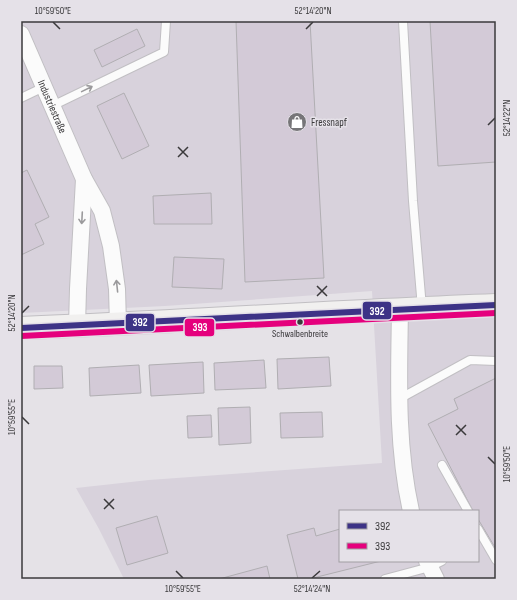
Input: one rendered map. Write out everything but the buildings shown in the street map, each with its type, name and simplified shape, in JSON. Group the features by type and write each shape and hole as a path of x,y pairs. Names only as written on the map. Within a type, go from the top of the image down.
{"main road":[{"path":"21,328 118,325 496,305"}],"street":[{"name":"Industriestraße","path":"21,34 84,179 102,212 111,246 117,289 118,325"},
{"name":"Industriestraße","path":"77,326 84,179"},
{"path":"400,310 399,399 401,448 411,510"}],"lane":[{"path":"52,106 164,52 166,21"},
{"path":"403,21 413,201 422,308"},
{"path":"21,98 44,87"},
{"path":"399,399 470,360 496,361"},
{"path":"442,465 467,510"},
{"path":"481,542 496,560"},
{"path":"385,579 434,567"}],"shaded area":[{"path":"21,21 496,21 496,579 124,579 99,529 76,488 149,480 382,463 372,291 165,306 21,313"}],"transit line":[{"name":"392","path":"21,328 496,305"},
{"name":"393","path":"21,336 496,313"}],"place":[{"name":"Fressnapf","path":"297,122"},
{"name":"Schwalbenbreite","path":"300,322"}]}
